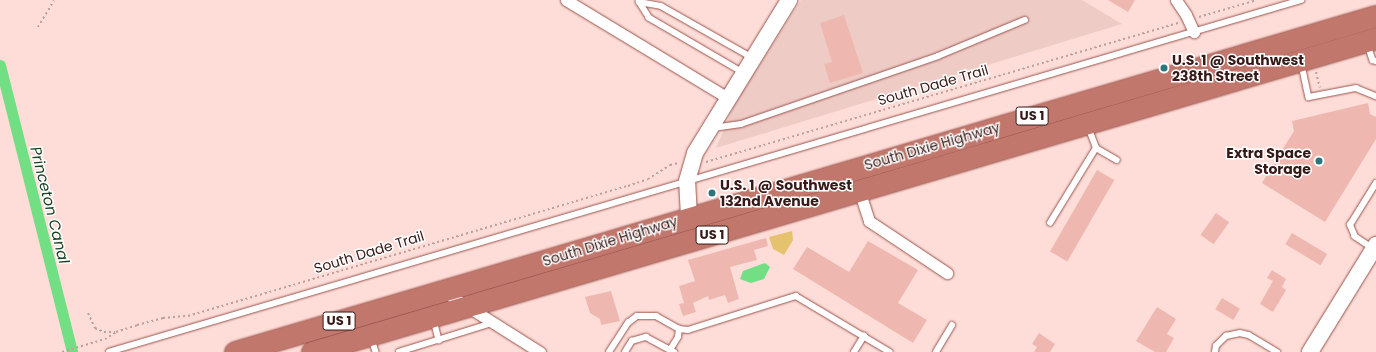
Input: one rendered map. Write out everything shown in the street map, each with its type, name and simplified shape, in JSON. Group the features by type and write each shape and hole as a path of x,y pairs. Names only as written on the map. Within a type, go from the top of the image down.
{"highway":[{"name":"South Dixie Highway","path":"235,352 689,217 1376,16"},
{"name":"South Dixie Highway","path":"312,352 374,343 433,316 1086,123 1308,66 1371,40"},
{"path":"564,278 584,262 669,236 681,228 689,217 698,221 717,221 820,193 859,190"},
{"path":"272,352 339,333 373,311"}],"street":[{"path":"566,0 728,98"},
{"path":"689,217 687,181 695,153 787,1"},
{"path":"1179,1 1194,32"},
{"path":"859,190 869,221 947,273"},
{"path":"1310,352 1375,247"},
{"path":"444,290 540,352"}],"lane":[{"path":"109,352 1301,0"},
{"path":"744,73 649,18 639,2 661,6 753,58"},
{"path":"709,128 741,124 777,112 938,56 1025,20"},
{"path":"1371,40 1373,60 1376,61"},
{"path":"1308,66 1309,96 1356,88 1376,96"},
{"path":"1086,123 1096,148 1117,160"},
{"path":"1050,223 1096,148"},
{"path":"1375,247 1356,238 1350,225 1376,183"},
{"path":"625,352 632,341 642,338 653,339 672,351 682,330 796,296 890,352"},
{"path":"433,316 439,340"},
{"path":"609,352 628,323 637,316 656,316 682,330"},
{"path":"399,352 494,323"},
{"path":"936,352 952,325"},
{"path":"1215,352 1216,346 1226,336 1240,333 1249,335 1277,352"},
{"path":"854,352 864,336"}],"path":[{"path":"38,27 54,0"},
{"path":"1212,13 1257,0"},
{"name":"South Dade Trail","path":"703,163 1169,26"},
{"path":"1308,66 1320,88"},
{"name":"South Dade Trail","path":"62,352 97,342 116,332 163,318 188,316 628,186 648,179 670,165 680,163"},
{"path":"88,313 93,325 98,330 108,333 116,332"}],"shaded area":[{"path":"801,0 1082,0 1122,24 716,148 735,103"},
{"path":"792,231 793,240 784,255 773,249 769,237"},
{"path":"765,263 770,267 764,279 751,283 740,279 743,271"}],"building":[{"path":"1108,0 1135,0 1128,12"},
{"path":"844,15 863,73 830,83 824,64 832,62 820,23"},
{"name":"Extra Space Storage","path":"1368,103 1370,114 1376,117 1376,139 1325,222 1262,183 1294,131 1292,121"},
{"path":"1097,170 1114,180 1067,261 1050,251"},
{"path":"1216,213 1229,222 1214,244 1201,235"},
{"path":"1292,233 1327,254 1320,265 1285,244"},
{"path":"766,238 768,246 754,250 757,260 730,267 739,299 728,303 725,295 709,300 708,296 693,303 696,312 683,316 679,304 684,303 679,286 695,281 688,260"},
{"path":"868,241 918,270 898,303 927,320 913,343 793,269 807,247 849,272"},
{"path":"1272,270 1286,279 1282,287 1286,290 1273,312 1260,304 1273,281 1267,278"},
{"path":"611,291 620,321 601,325 600,319 590,313 585,297"},
{"path":"1222,298 1240,309 1233,320 1215,309"},
{"path":"1157,307 1176,319 1167,334 1174,338 1166,352 1155,352 1136,341"},
{"path":"1039,333 1055,344 1050,352 1034,352 1037,347 1032,344"}],"waterway":[{"name":"Princeton Canal","path":"0,65 72,352"}],"place":[{"name":"U.S. 1 @ Southwest 238th Street","path":"1164,68"},
{"name":"Extra Space Storage","path":"1319,161"},
{"name":"U.S. 1 @ Southwest 132nd Avenue","path":"712,193"}]}
